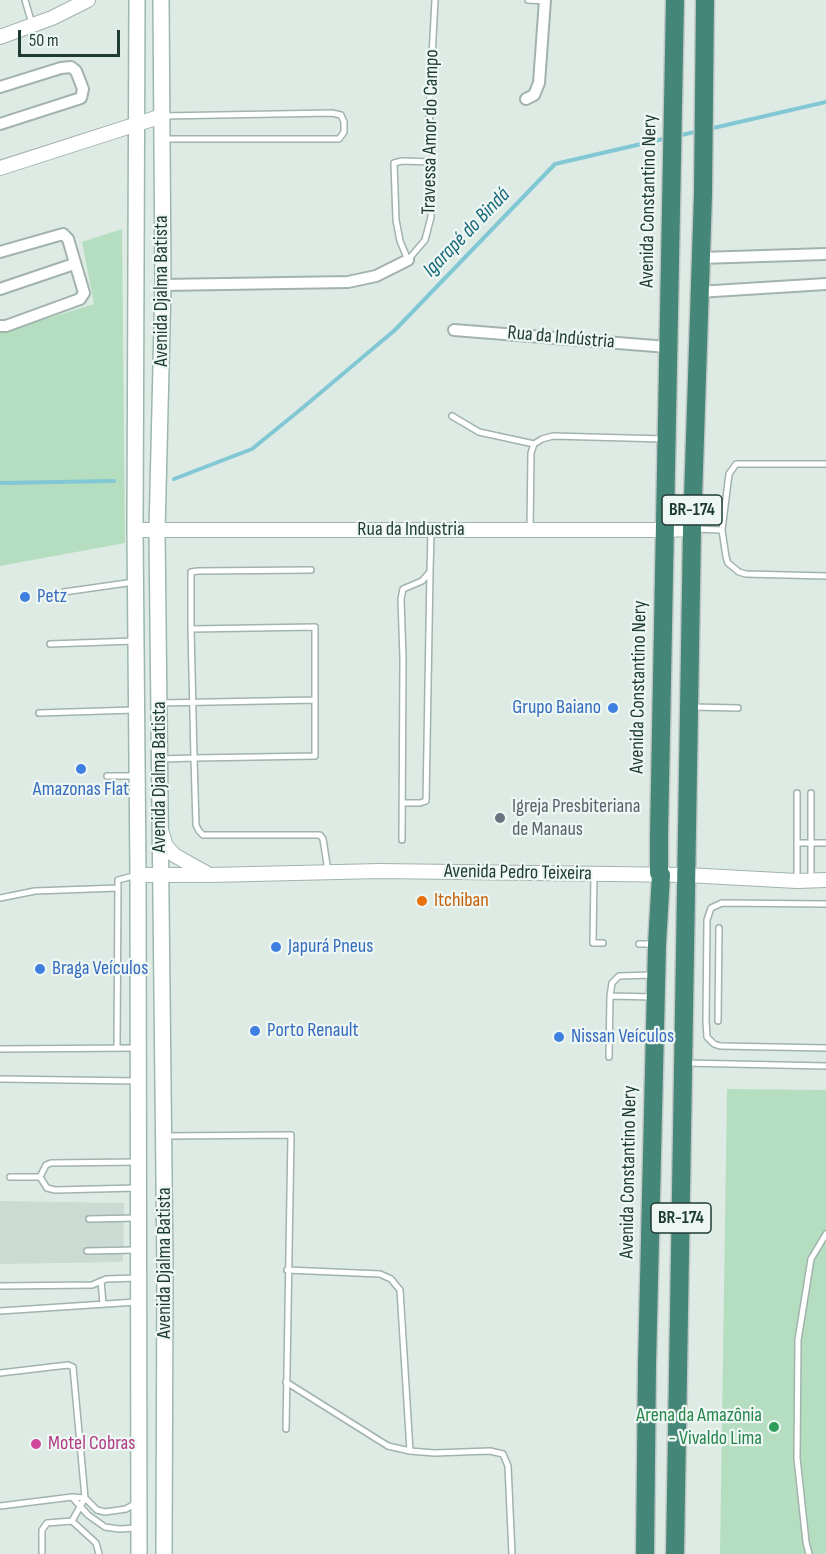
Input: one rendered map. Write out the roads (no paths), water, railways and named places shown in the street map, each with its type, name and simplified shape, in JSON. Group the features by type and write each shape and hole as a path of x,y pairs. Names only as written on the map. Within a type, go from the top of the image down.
{"highway":[{"name":"Avenida Constantino Nery","path":"645,1554 647,1341 656,997 656,975 648,944 661,875 659,873 664,530 675,0"},
{"name":"BR-174","path":"675,1554 692,529 704,145 705,0"}],"main road":[{"name":"Avenida Djalma Batista","path":"137,0 135,530 140,1554"},
{"name":"Avenida Djalma Batista","path":"160,0 163,285 158,531 164,1136 164,1554"}],"street":[{"path":"0,37 88,0"},
{"path":"526,99 534,95 539,83 545,1"},
{"path":"0,87 70,67 75,71 83,89 81,98 0,124"},
{"path":"0,168 162,116"},
{"path":"0,252 59,234 66,236 84,293 80,299 6,326 0,326"},
{"path":"700,258 826,254"},
{"name":"Travessa Amor do Campo","path":"163,285 348,282 376,276 408,260"},
{"path":"0,289 74,264"},
{"path":"698,292 826,284"},
{"name":"Rua da Indústria","path":"454,330 668,347"},
{"name":"Rua da Industria","path":"135,530 692,529"},
{"path":"160,828 166,846 174,855 210,875"},
{"name":"Avenida Pedro Teixeira","path":"138,875 380,871 686,875 797,881 826,880"}],"lane":[{"path":"25,0 32,25"},
{"name":"Travessa Amor do Campo","path":"408,260 425,240 431,217 433,162 429,113 435,0"},
{"path":"528,0 545,1"},
{"path":"162,116 332,113 341,115 344,132 339,139 162,139"},
{"path":"408,260 400,241 396,220 394,163 402,160 433,162"},
{"path":"452,416 479,432 534,444 554,436 666,439"},
{"path":"530,530 531,453 534,444"},
{"path":"826,464 736,464 729,474 722,530 728,563 739,572 826,576"},
{"path":"692,529 722,530"},
{"path":"402,803 426,801 431,530"},
{"path":"311,570 191,572 196,825 203,835 320,835 323,838 328,873"},
{"path":"402,840 401,599 403,589 422,581 430,572"},
{"path":"64,592 136,582"},
{"path":"160,759 315,756 315,627 191,629"},
{"path":"50,644 136,641"},
{"path":"159,703 315,700"},
{"path":"689,707 738,708"},
{"path":"39,712 136,710"},
{"path":"107,776 137,776"},
{"path":"797,793 797,881"},
{"path":"811,793 812,880"},
{"path":"797,843 826,843"},
{"path":"594,874 593,943 603,943"},
{"path":"117,1048 118,879 138,875"},
{"path":"0,898 35,891 118,888"},
{"path":"826,904 722,903 711,908 707,920 706,1021 707,1037 720,1046 826,1048"},
{"path":"718,1022 719,928"},
{"path":"609,1057 612,983 619,976 656,975"},
{"path":"610,996 656,997"},
{"path":"0,1048 139,1047"},
{"path":"683,1063 826,1066"},
{"path":"0,1079 139,1081"},
{"path":"164,1136 291,1135 286,1429"},
{"path":"40,1177 46,1165 51,1163 139,1161"},
{"path":"10,1178 40,1177"},
{"path":"40,1177 47,1188 55,1190 139,1188"},
{"path":"89,1219 139,1218"},
{"path":"809,1554 797,1458 798,1340 811,1259 826,1234"},
{"path":"87,1251 138,1250"},
{"path":"287,1270 380,1274 391,1280 400,1290 410,1451"},
{"path":"0,1286 92,1285 106,1279 138,1278"},
{"path":"101,1281 103,1304"},
{"path":"0,1311 138,1301"},
{"path":"0,1373 68,1365 73,1367 85,1498 72,1521"},
{"path":"286,1382 388,1446 434,1453 490,1451 503,1454 508,1466 512,1554"},
{"path":"0,1506 72,1497 85,1498 97,1510 105,1512 126,1509 139,1501"},
{"path":"72,1497 80,1507 105,1527 139,1528"},
{"path":"42,1552 42,1530 47,1523 72,1521 96,1543 99,1554"}],"waterway":[{"name":"Igarapé do Bindá","path":"709,129 826,102"},
{"name":"Igarapé do Bindá","path":"677,136 699,131"},
{"name":"Igarapé do Bindá","path":"174,479 252,449 300,410 395,330 555,164 667,138"},
{"name":"Igarapé do Bindá","path":"0,483 114,481"}],"place":[{"name":"Petz","path":"25,597"},
{"name":"Grupo Baiano","path":"613,708"},
{"name":"Amazonas Flat","path":"81,769"},
{"name":"Igreja Presbiteriana de Manaus","path":"500,818"},
{"name":"Itchiban","path":"422,901"},
{"name":"Japurá Pneus","path":"276,947"},
{"name":"Braga Veículos","path":"40,969"},
{"name":"Porto Renault","path":"255,1031"},
{"name":"Nissan Veículos","path":"559,1037"},
{"name":"Arena da Amazônia - Vivaldo Lima","path":"774,1427"},
{"name":"Motel Cobras","path":"36,1444"}]}
